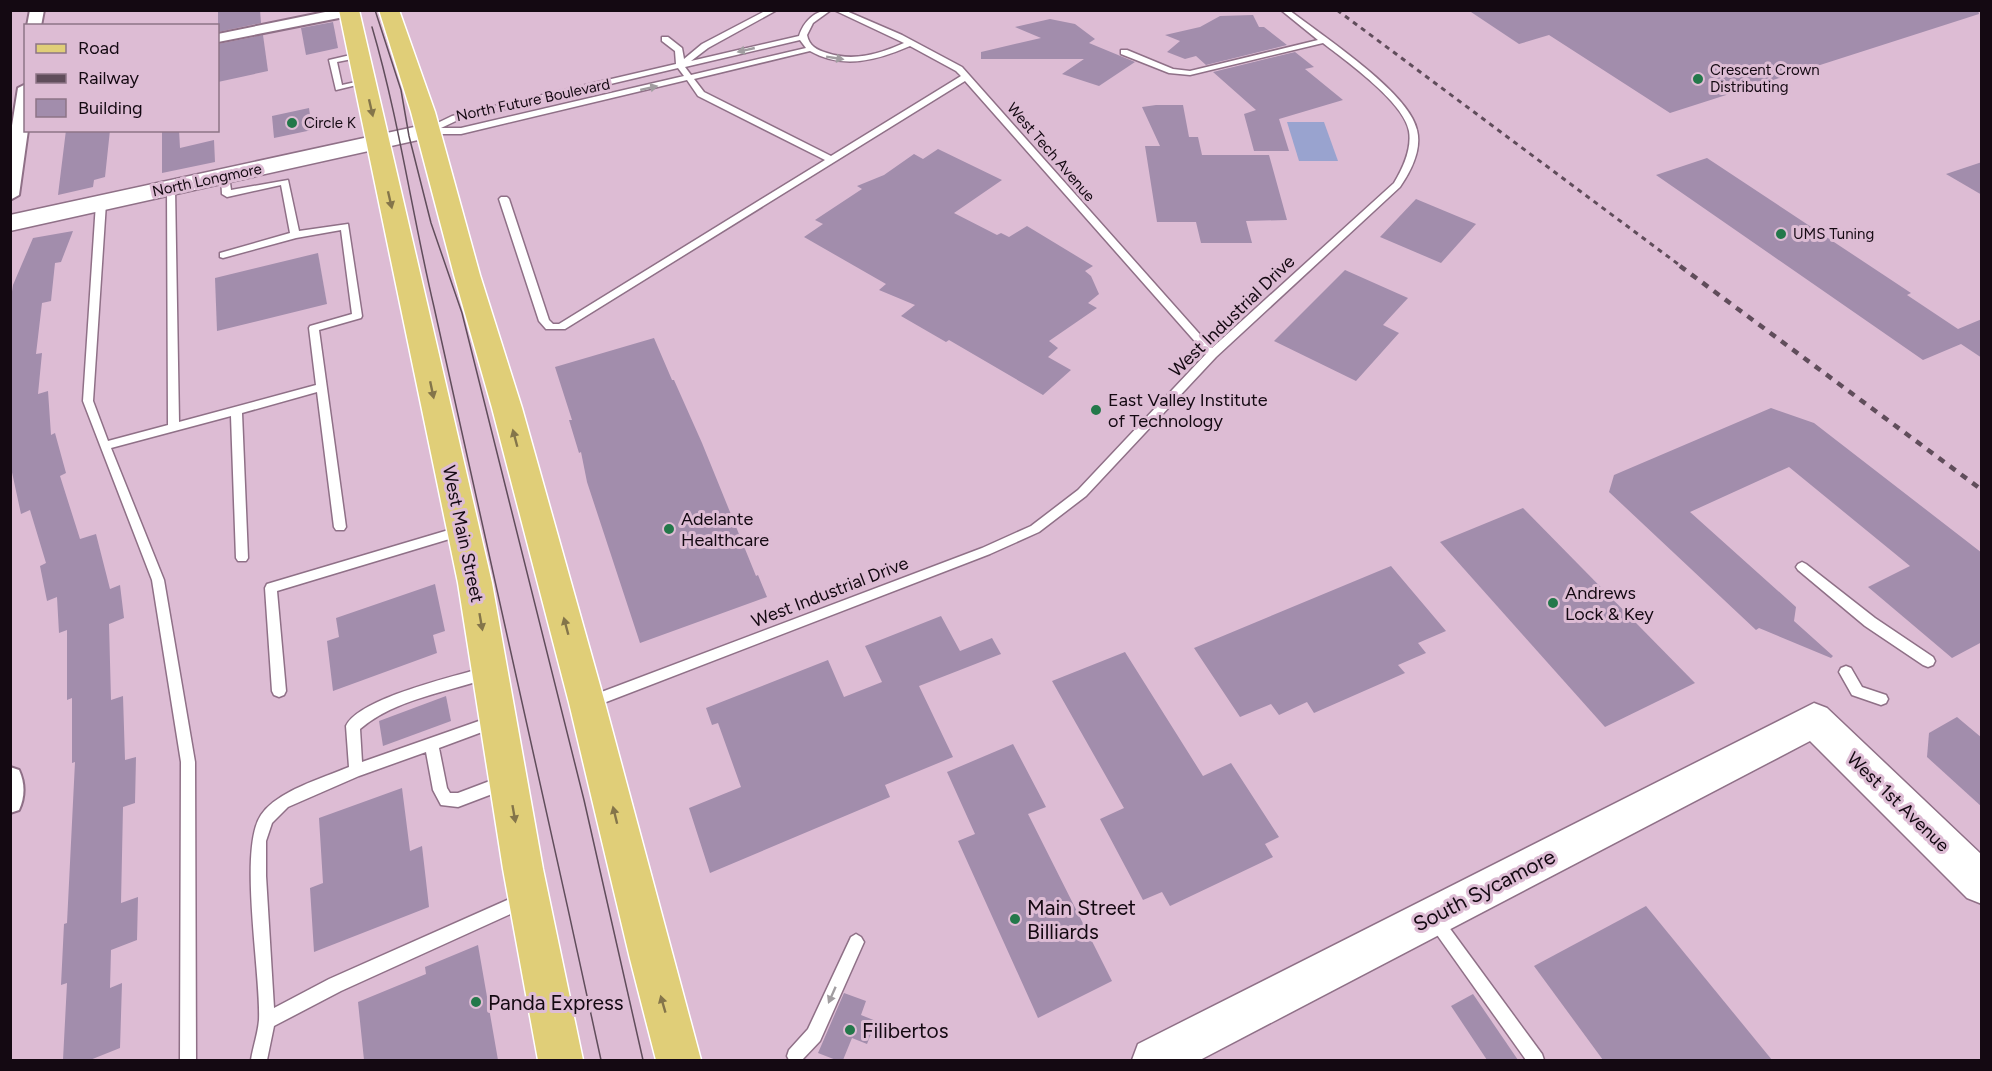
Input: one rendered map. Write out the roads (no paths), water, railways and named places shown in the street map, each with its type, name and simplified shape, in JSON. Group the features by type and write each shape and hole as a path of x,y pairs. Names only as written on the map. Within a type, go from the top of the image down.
{"main road":[{"name":"West Main Street","path":"389,10 403,137 463,531 529,898 561,1060"},
{"name":"West Main Street","path":"349,11 365,82 403,137 467,275 507,408 587,703 651,959 679,1060"}],"street":[{"path":"219,38 349,11"},
{"path":"10,195 24,101"},
{"name":"North Longmore","path":"10,223 403,137"},
{"name":"West 1st Avenue","path":"1814,720 1982,884"},
{"name":"South Sycamore","path":"1154,1060 1814,720"},
{"path":"10,779 10,801"}],"lane":[{"path":"680,65 705,46 774,10"},
{"path":"811,50 803,37 804,29 828,10"},
{"name":"West Tech Avenue","path":"837,10 910,43 959,69 1212,354"},
{"name":"West Industrial Drive","path":"587,703 986,551 1035,529 1082,493 1212,354 1397,185 1408,168 1413,127 1400,104 1375,80 1284,10"},
{"name":"North Future Boulevard","path":"403,137 455,118 803,37"},
{"path":"665,39 679,50 680,65 701,94 832,160"},
{"path":"1124,52 1172,71 1190,74 1323,41"},
{"name":"North Future Boulevard","path":"403,137 461,131 811,50 822,55 852,60 882,55 910,43"},
{"path":"359,55 333,60 339,87 365,82"},
{"path":"504,199 544,321 550,327 561,327 966,77"},
{"path":"225,176 227,194 285,182 295,235"},
{"path":"170,188 174,427"},
{"path":"101,203 88,400 104,446 158,579 188,762 189,1060"},
{"path":"223,255 295,235 345,226 357,316 314,328 340,527"},
{"path":"104,446 322,387"},
{"path":"236,411 242,558"},
{"path":"279,691 271,588 463,531"},
{"path":"1802,567 1870,622 1928,661"},
{"path":"356,771 353,726 362,716 381,706 490,671"},
{"path":"1846,672 1857,691 1881,699"},
{"path":"259,1060 267,1021 259,841 266,819 273,809 283,802 356,771 498,720"},
{"path":"431,744 440,789 446,800 458,800 508,781"},
{"path":"267,1021 335,985 529,898"},
{"path":"1432,916 1536,1060"},
{"path":"795,1056 814,1035 856,942"}],"tram line":[{"path":"375,10 401,90 409,136 431,223 462,313 584,800 643,1060"},
{"path":"372,27 398,132 426,272 601,1060"}],"railway":[{"path":"1337,10 1682,267"},
{"path":"1680,266 1982,490"}],"place":[{"name":"Crescent Crown Distributing","path":"1698,79"},
{"name":"Circle K","path":"292,123"},
{"name":"UMS Tuning","path":"1781,234"},
{"name":"East Valley Institute of Technology","path":"1096,410"},
{"name":"Adelante Healthcare","path":"669,529"},
{"name":"Andrews Lock & Key","path":"1553,603"},
{"name":"Main Street Billiards","path":"1015,919"},
{"name":"Panda Express","path":"476,1002"},
{"name":"Filibertos","path":"850,1030"}]}
